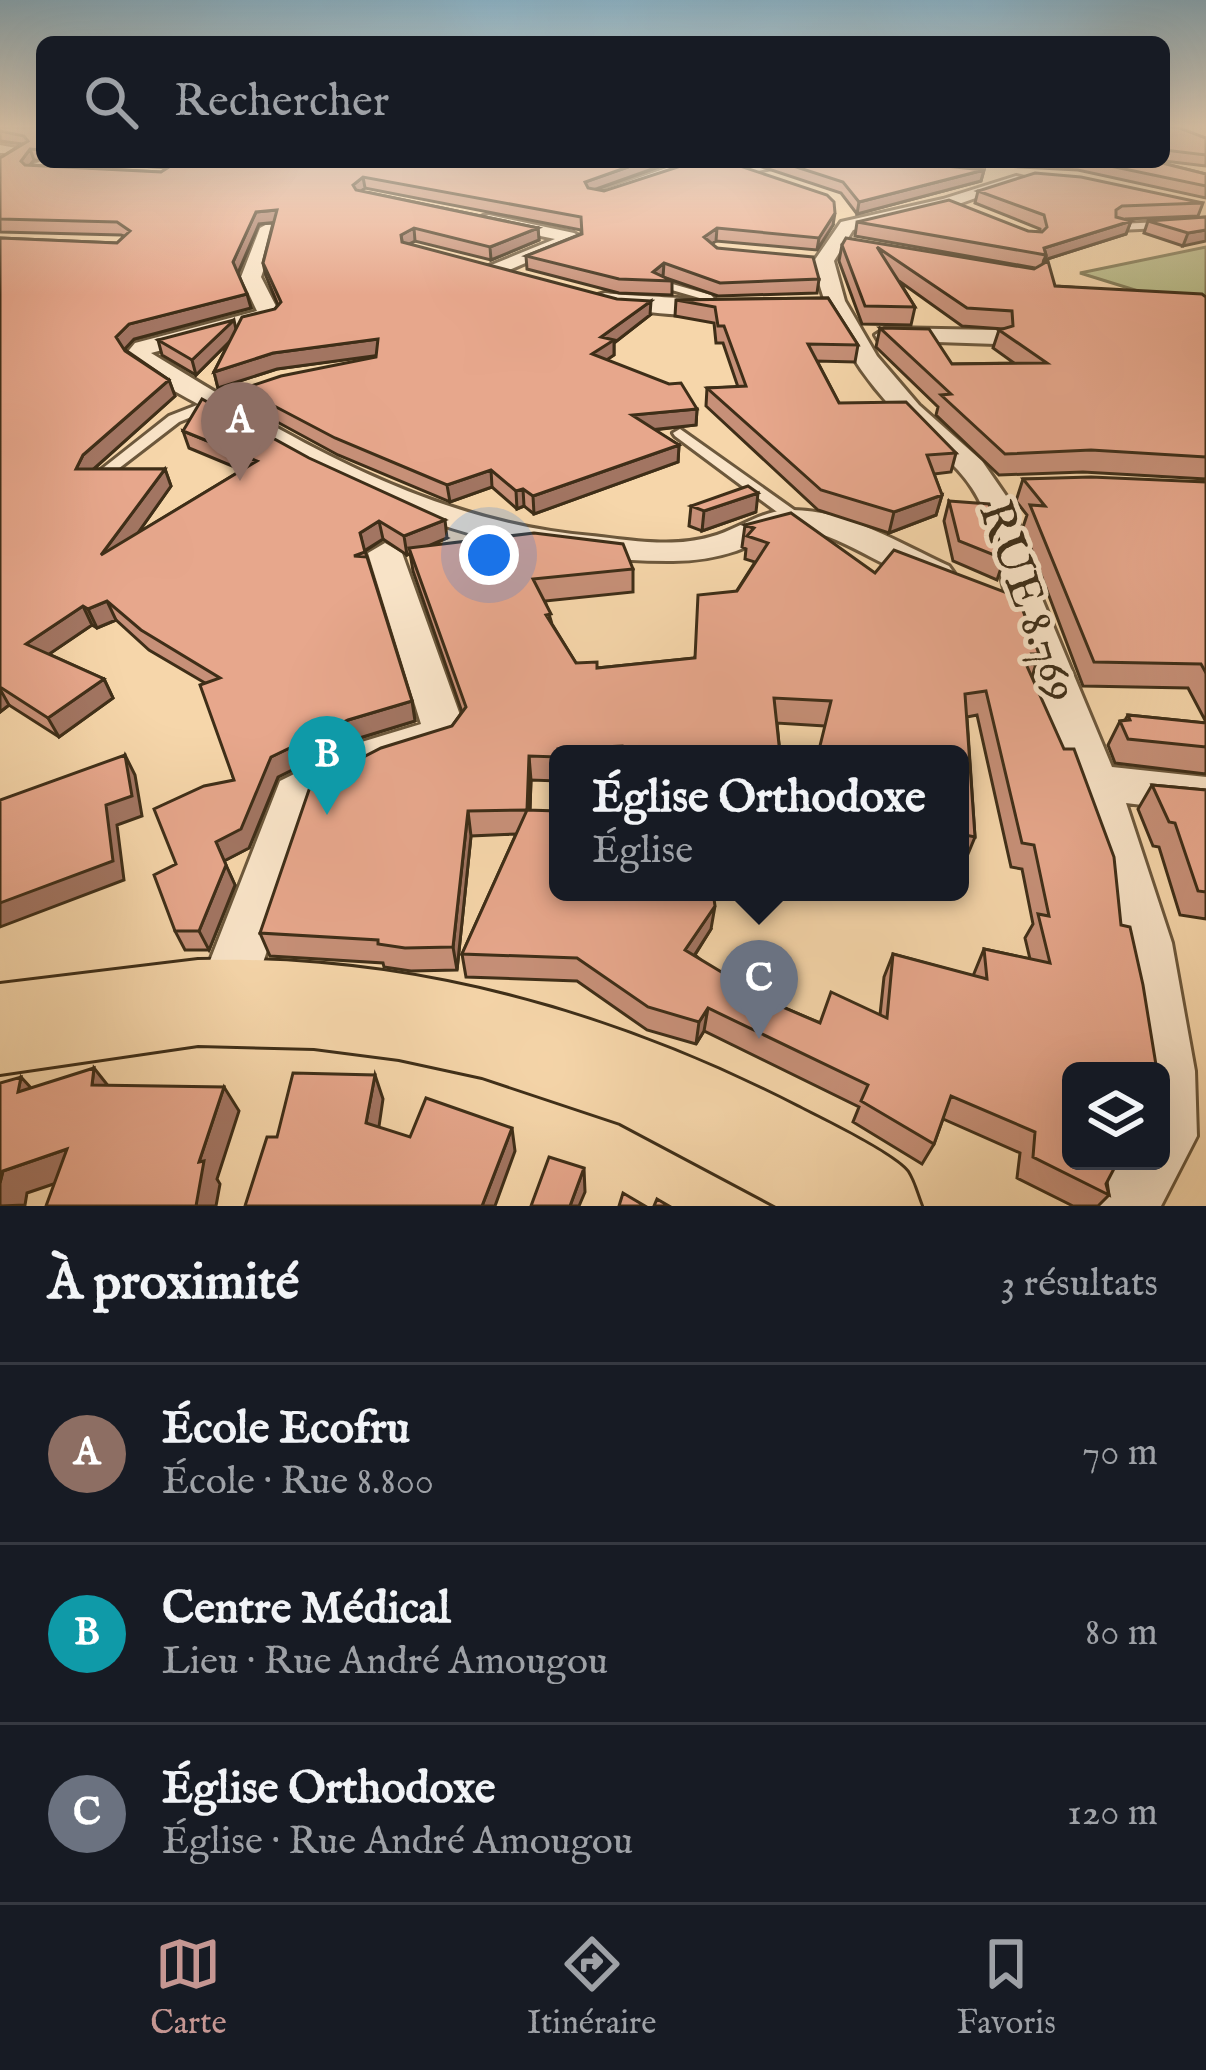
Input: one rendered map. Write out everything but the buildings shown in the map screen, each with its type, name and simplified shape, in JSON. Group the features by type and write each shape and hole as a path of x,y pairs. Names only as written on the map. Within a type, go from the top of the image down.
{"main road":[{"path":"0,1029 222,1002 331,1005 447,1021 579,1057 706,1111 869,1206"}],"street":[{"path":"597,195 628,183"},
{"name":"RUE 8.769","path":"1014,183 958,208 834,240 825,304 856,335 891,391 989,489 1007,533 1024,609 1040,635 1127,873 1166,1062"},
{"path":"468,216 574,238 482,269 525,280"},
{"path":"269,228 251,277 269,314 143,348 137,355 261,433 369,488 446,519 503,534 590,546 687,552 724,544 777,520 798,520 819,524 1024,609"},
{"path":"576,292 618,303 756,305"},
{"path":"856,335 996,337"},
{"path":"215,402 245,389"},
{"path":"989,489 1030,487"},
{"path":"222,1002 296,794 333,772 439,735 444,729 386,553"},
{"path":"1094,782 1206,795"},
{"path":"1125,1206 1146,1170"}],"lane":[{"path":"1118,227 1206,223"},
{"path":"662,284 707,297 717,307"},
{"path":"100,476 174,419 215,402"},
{"path":"680,433 798,520"}],"green space":[{"path":"1206,247 1206,319 1151,295 1080,273"}],"place":[{"name":"École Ecofru","path":"240,481"},
{"name":"Centre Médical","path":"327,815"},
{"name":"Église Orthodoxe","path":"759,1039"}]}
